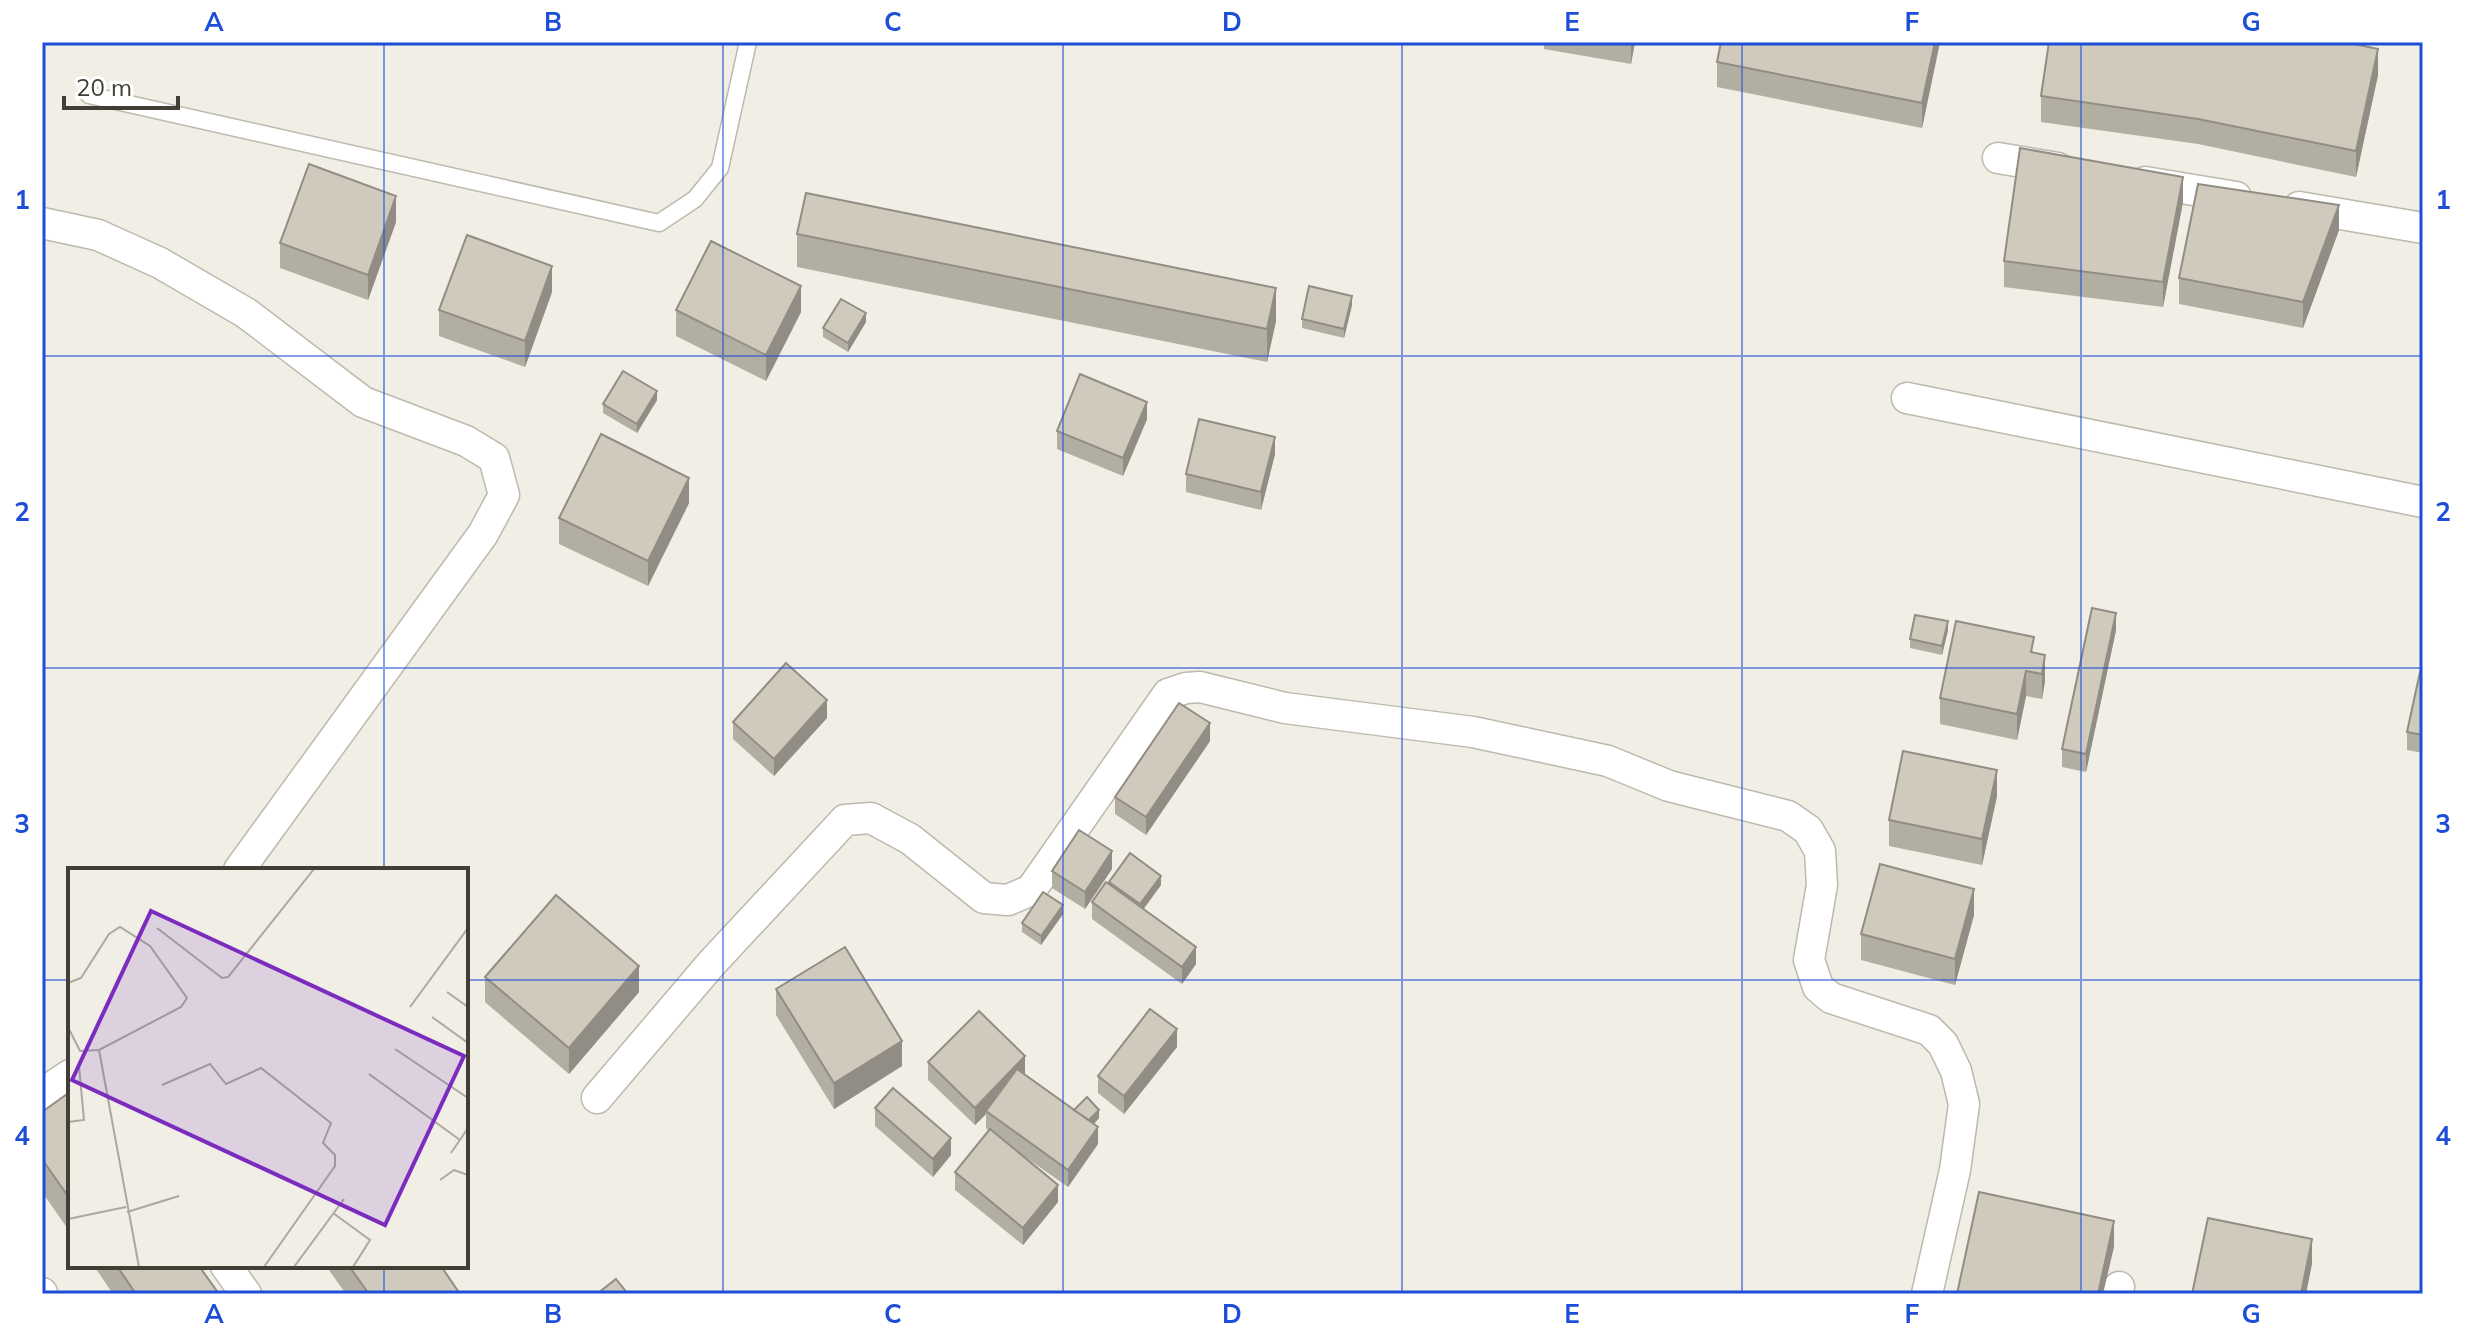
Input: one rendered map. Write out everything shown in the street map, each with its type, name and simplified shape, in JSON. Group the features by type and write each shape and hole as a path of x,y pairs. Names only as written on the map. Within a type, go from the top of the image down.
{"street":[{"path":"1998,158 2092,173"},
{"path":"2124,178 2423,228"},
{"path":"42,223 98,235 160,263 246,313 363,402 466,441 494,458 504,495 483,534 240,868"},
{"path":"1907,398 2423,502"},
{"path":"597,1098 711,964 845,820 871,818 910,839 984,898 1008,900 1031,890 1168,694 1200,687 1285,708 1473,732 1608,761 1669,786 1788,816 1808,830 1820,851 1822,885 1809,960 1818,987 1831,998 1929,1030 1943,1044 1956,1071 1964,1104 1955,1170 1927,1294"},
{"path":"42,1094 68,1076"},
{"path":"227,1268 246,1294"}],"lane":[{"path":"89,95 659,223 695,199 720,168 748,42"}],"building":[{"path":"1721,42 1935,42 1922,103 1717,62"},
{"path":"2049,42 2345,42 2378,49 2356,151 2198,119 2041,96"},
{"path":"2020,148 2183,177 2163,282 2004,261"},
{"path":"309,164 396,196 368,275 280,243"},
{"path":"2198,184 2339,205 2303,302 2179,278"},
{"path":"806,193 1276,288 1267,329 797,234"},
{"path":"467,235 552,266 525,341 439,310"},
{"path":"711,241 801,286 766,355 676,310"},
{"path":"1309,286 1352,296 1344,329 1302,319"},
{"path":"841,299 866,313 848,343 823,328"},
{"path":"623,371 657,391 637,424 603,404"},
{"path":"1080,374 1147,402 1123,458 1057,431"},
{"path":"1199,419 1275,437 1261,492 1186,474"},
{"path":"601,434 689,478 648,561 559,518"},
{"path":"2092,608 2116,613 2086,754 2062,749"},
{"path":"1915,615 1948,621 1942,646 1910,639"},
{"path":"1956,621 2034,637 2031,652 2045,655 2042,674 2026,671 2017,714 1940,698"},
{"path":"786,663 827,700 774,759 733,722"},
{"path":"2420,672 2423,673 2423,735 2407,732"},
{"path":"1179,703 1210,723 1146,817 1115,797"},
{"path":"1903,751 1997,770 1982,839 1889,820"},
{"path":"1079,830 1112,851 1085,892 1052,871"},
{"path":"1130,853 1161,876 1140,904 1109,882"},
{"path":"1880,864 1974,889 1955,959 1861,934"},
{"path":"1106,882 1196,947 1182,967 1092,902"},
{"path":"1043,892 1063,905 1041,936 1022,923"},
{"path":"556,895 639,966 569,1048 485,977"},
{"path":"845,947 902,1041 834,1083 776,989"},
{"path":"1150,1009 1177,1029 1124,1096 1098,1076"},
{"path":"979,1011 1025,1056 975,1108 928,1062"},
{"path":"1017,1069 1098,1127 1068,1170 986,1111"},
{"path":"893,1088 951,1138 933,1159 875,1108"},
{"path":"68,1093 68,1196 42,1159 42,1112"},
{"path":"1087,1097 1099,1110 1089,1120 1074,1110"},
{"path":"990,1129 1058,1185 1023,1228 955,1172"},
{"path":"1979,1192 2114,1221 2098,1294 1957,1294"},
{"path":"2208,1218 2312,1239 2301,1294 2192,1294"},
{"path":"118,1268 200,1268 219,1294 136,1294"},
{"path":"350,1268 442,1268 460,1294 369,1294"},
{"path":"616,1279 628,1294 597,1294"}]}
